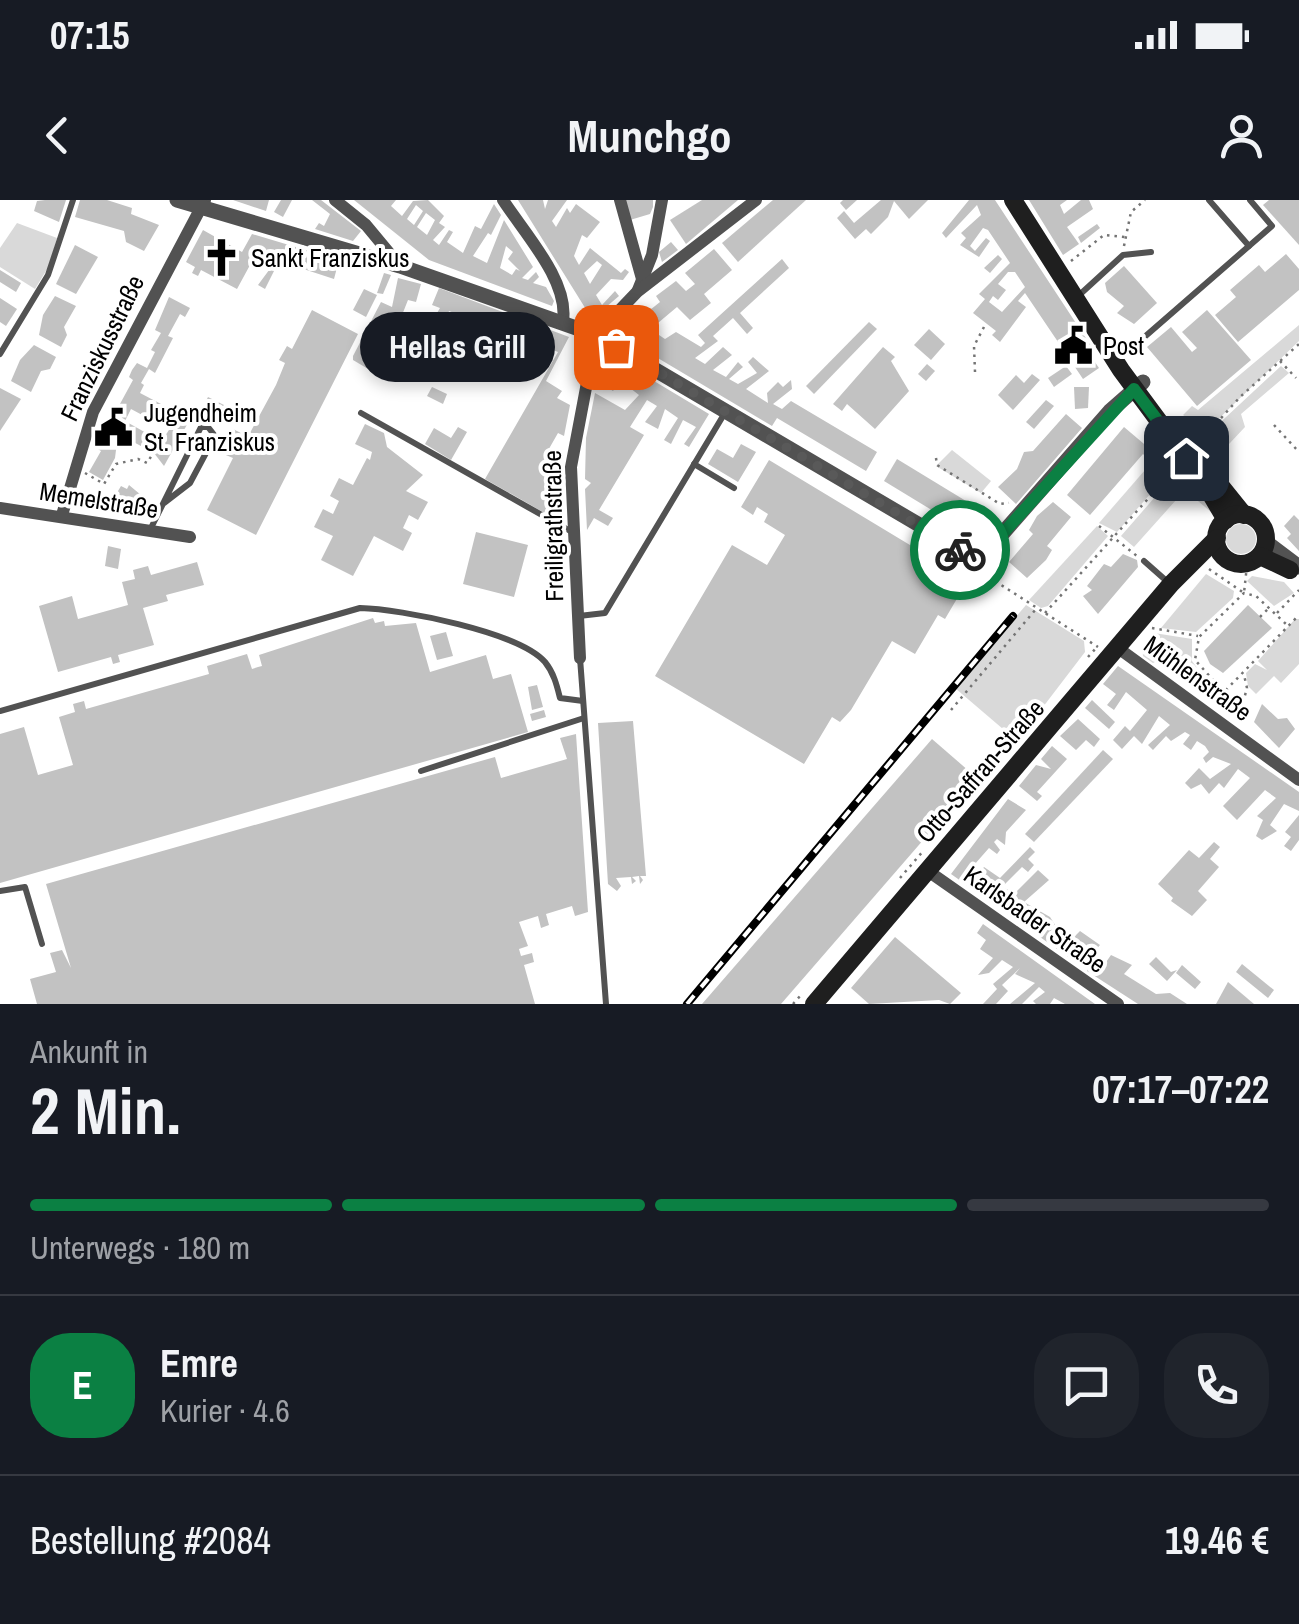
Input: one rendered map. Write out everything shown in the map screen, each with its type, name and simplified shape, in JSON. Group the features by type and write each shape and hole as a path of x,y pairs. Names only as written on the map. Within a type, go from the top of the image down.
{"main road":[{"path":"1013,200 1075,298 1235,517 1258,522 1258,554"},
{"name":"Otto-Saffran-Straße","path":"814,1004 1177,578 1235,517"},
{"path":"1216,538 1216,560 1258,554 1296,571"},
{"name":"Otto-Saffran-Straße","path":"1177,578 1216,560"}],"street":[{"path":"178,200 202,203 400,266 596,335 953,546 971,552 988,548 1138,386"},
{"path":"335,200 366,224 400,266"},
{"path":"504,200 556,284 565,305 563,322"},
{"path":"620,200 640,286"},
{"path":"640,286 662,200"},
{"path":"596,335 640,286 756,200"},
{"name":"Franziskusstraße","path":"62,515 106,384 202,203"},
{"name":"Freiligrathstraße","path":"580,658 573,532 575,428 596,335"},
{"name":"Memelstraße","path":"0,508 190,537"},
{"name":"Mühlenstraße","path":"1118,648 1299,780"},
{"name":"Karlsbader Straße","path":"928,871 1118,1004"}],"lane":[{"path":"0,354 48,275 73,200"},
{"path":"1209,200 1249,246"},
{"path":"1119,358 1272,226 1250,200"},
{"path":"1075,298 1122,255 1151,252"},
{"path":"578,616 605,614 726,411"},
{"path":"361,413 573,532"},
{"path":"150,531 164,503 202,427 208,428 216,436 190,483 164,503"},
{"path":"694,464 734,488"},
{"path":"1144,561 1177,578"},
{"path":"0,711 360,608 390,608 434,618 528,648 545,662 560,698 583,702"},
{"path":"580,658 606,1004"},
{"path":"421,772 584,718"},
{"path":"0,891 25,887 42,944"}],"path":[{"path":"1122,255 1132,212 1145,200"},
{"path":"1058,272 1104,234 1125,237"},
{"path":"975,372 974,346 984,327"},
{"path":"1044,612 1190,453 1299,344"},
{"path":"1280,362 1296,378"},
{"path":"152,404 172,417"},
{"path":"1274,425 1299,452"},
{"path":"75,468 104,484 116,464 138,458 146,463 152,456"},
{"path":"936,458 937,465 1000,504 1005,500 1022,514"},
{"path":"1098,526 1144,561"},
{"path":"971,552 970,565 1096,646"},
{"path":"1224,692 1195,660 1199,636 1244,593 1258,554"},
{"path":"1216,560 1210,571 1244,593 1256,596 1286,624"},
{"path":"1276,614 1299,590"},
{"path":"952,710 1036,608"},
{"path":"1260,617 1269,608"},
{"path":"1221,704 1224,692 1286,624 1299,616"},
{"path":"1140,621 1156,630 1199,636"},
{"path":"1239,717 1248,688 1243,672"}],"shaded area":[{"path":"17,223 57,238 49,266 35,289 0,267 0,248"},
{"path":"1299,325 1299,341 1205,432 1183,415 1192,406 1198,410"},
{"path":"1281,366 1289,373 1241,414 1245,427 1214,460 1209,453 1211,431"},
{"path":"1165,447 1178,462 1117,532 1099,523"},
{"path":"952,450 991,481 981,493 936,466"},
{"path":"1182,466 1214,509 1211,512 1185,490 1134,547 1121,536"},
{"path":"1241,524 1252,528 1256,539 1252,550 1241,554 1230,550 1226,539 1230,528"},
{"path":"1097,526 1108,536 1048,606 1041,608 1029,600"},
{"path":"1206,574 1234,591 1233,598 1196,632 1161,628"},
{"path":"1252,576 1284,582 1294,593 1274,606 1247,581"},
{"path":"1026,605 1084,641 1085,652 1017,741 955,688"},
{"path":"1299,619 1299,664 1281,683 1274,676 1256,694 1248,686 1246,673 1255,664 1267,670 1258,661"},
{"path":"1154,633 1192,639 1192,661 1219,698 1162,658 1153,663 1143,656 1142,647"}],"building":[{"path":"66,200 59,222 34,211 37,201"},
{"path":"80,200 107,200 132,208 131,214 159,225 144,251 126,242 124,231 75,217"},
{"path":"233,200 269,200 266,211"},
{"path":"281,200 292,200 283,217 274,212"},
{"path":"312,200 321,200 361,231 353,241 315,229 319,223 324,226 330,214"},
{"path":"354,200 396,200 391,206 402,216 413,201 428,200 444,216 439,223 445,227 433,240 439,245 449,230 453,232 447,242 463,253 475,226 481,229 494,204 501,215 491,235 488,233 473,256 487,263 504,220 533,267 522,278 528,280 536,272 539,277 533,283 546,287 554,301 552,306 429,260","holes":["416,205 423,211 414,225 407,219","426,213 435,220 427,235 417,227","506,246 513,252 508,259 520,271 516,269 512,275 500,268"]},
{"path":"518,200 543,200 545,209 548,200 567,200 552,221 556,227 567,208 570,213 576,204 600,222 587,238 582,235 574,256 579,265 590,248 621,273 625,269 629,272 623,280 611,279 596,295 602,305 615,291 619,296 592,319","holes":["597,261 602,265 590,284 584,273"]},
{"path":"625,200 653,200 653,207 650,214 630,220"},
{"path":"702,200 738,200 686,244 670,220"},
{"path":"773,200 806,200 738,262 722,243"},
{"path":"857,200 846,210 840,203"},
{"path":"881,200 928,200 909,219 894,201 888,217 871,234 866,229 855,239 837,218 844,211 854,223"},
{"path":"969,200 995,200 1093,349 1088,352 1099,368 1083,379 1025,293 1018,301 1026,307 1000,342 992,335 996,331 973,313 985,299 979,294 1010,263 983,228 970,246 975,251 986,238 990,241 979,257 960,245 966,238 961,233 981,215 977,205 946,238 942,233","holes":["1008,272 1015,272 1025,287 1002,312 989,302 993,296 998,300 1006,290 998,284"]},
{"path":"1029,200 1067,200 1060,205 1064,214 1081,200 1089,200 1093,209 1067,227 1079,244 1063,255"},
{"path":"1269,200 1299,200 1299,245 1263,205"},
{"path":"1097,224 1100,228 1081,243 1078,237"},
{"path":"203,230 242,252 252,234 339,260 334,279 279,261 265,289 258,285 275,262 256,254 237,289 201,270 198,276 192,273 195,267 186,262"},
{"path":"671,242 678,250 662,262 659,252"},
{"path":"75,245 98,257 76,294 56,284"},
{"path":"714,249 732,270 704,294 711,303 690,320 677,307 652,328 645,323 632,343 621,336 629,317 637,311 641,317 660,302 656,296 676,281 686,291 695,284 685,273"},
{"path":"1286,254 1299,269 1299,290 1238,342 1215,315 1236,297 1230,290 1259,265 1265,272"},
{"path":"998,255 1002,259 990,273 984,268"},
{"path":"782,259 789,268 740,313 753,328 747,334 733,318 713,336 718,341 695,358 705,364 723,347 732,355 713,370 726,377 738,362 743,367 729,379 738,384 757,373 748,362 753,357 769,371 746,389 768,403 767,393 778,382 783,387 791,380 792,389 773,404 782,409 791,401 877,452 866,471 777,418 772,426 646,351 656,333 665,339 676,332 701,347 705,343 698,335"},
{"path":"1124,266 1157,303 1134,324 1117,313 1124,306 1107,292 1105,283"},
{"path":"0,270 21,283 16,292 0,282"},
{"path":"384,273 391,275 383,294 377,293"},
{"path":"398,278 421,284 416,302 408,300 402,315 396,312 383,337 422,356 413,376 392,366 385,379 353,360 353,356 381,302 392,307"},
{"path":"439,288 569,337 546,381 562,391 557,398 570,405 564,436 558,433 550,447 551,478 563,481 564,524 485,479 558,352 548,348 544,355 537,344 531,361 538,365 531,378 525,374 529,369 521,364 517,372 511,369 528,341 519,337 509,354 497,347 503,331 488,326 474,356 469,354 458,374 455,372 459,354 452,361 444,357 450,345 425,333 440,308 432,305","holes":["449,311 476,321 463,344 459,341 466,325 461,323 454,337 442,331"]},
{"path":"364,289 377,295 366,317 353,310"},
{"path":"55,296 76,306 64,327 67,335 61,347 39,335 43,315"},
{"path":"169,297 190,308 185,317 180,314 168,336 173,338 155,373 149,369 140,393 161,404 154,404 146,417 131,409 125,421 148,434 141,446 118,434 115,458 103,480 89,472 101,451 96,448 133,380 129,377 132,370 137,363 147,368 155,352 151,350 161,333 155,330"},
{"path":"0,298 17,309 6,326 0,322"},
{"path":"312,310 358,334 256,535 207,510 233,458 221,453 233,429 245,435 251,431 285,363 279,360 287,346 292,349"},
{"path":"1207,310 1251,360 1197,406 1147,347 1171,327 1192,352 1197,348 1182,332"},
{"path":"869,322 877,329 814,394 806,386"},
{"path":"929,329 945,344 931,360 914,345"},
{"path":"34,345 56,357 50,369 41,371 31,392 11,381 20,360"},
{"path":"883,347 895,357 891,361 909,391 875,429 847,404 842,411 833,404"},
{"path":"624,363 709,414 689,447 684,444 696,427 683,420 671,444 664,440 678,418 665,409 658,429 645,422 657,406 647,400 630,427 644,435 599,510 613,518 608,526 594,518 587,530 585,489 591,483 585,479 586,438 595,393 625,410 639,395 621,381 613,391 600,382 608,368 615,372"},
{"path":"927,364 935,371 926,381 918,374"},
{"path":"1066,366 1072,374 1054,387 1048,378"},
{"path":"1032,374 1040,380 1013,410 998,395 1016,375 1024,383"},
{"path":"432,387 447,394 443,404 427,396"},
{"path":"1074,387 1089,387 1088,408 1075,409"},
{"path":"0,388 21,399 0,431"},
{"path":"208,397 224,405 218,417 202,409"},
{"path":"1046,400 1054,406 1034,429 1026,422"},
{"path":"1066,414 1082,428 1016,504 998,487 1017,469 1024,452 1033,451"},
{"path":"178,416 189,421 164,466 154,453"},
{"path":"365,424 384,433 387,447 423,475 406,491 428,502 418,520 409,515 403,528 412,533 403,551 374,536 353,576 321,560 333,536 314,527 323,509 333,514 339,501 330,496 339,478 353,485 367,458 370,460 372,452 355,444"},
{"path":"458,427 467,432 451,460 425,444 434,428 451,438"},
{"path":"1124,427 1150,449 1155,442 1161,447 1149,460 1143,454 1090,515 1067,495"},
{"path":"741,444 756,452 738,482 708,464 717,449 733,458"},
{"path":"897,459 989,515 976,537 884,481"},
{"path":"769,460 968,580 945,619 938,615 915,654 892,641 851,710 840,722 832,717 804,764 655,676 732,545 767,565 785,535 764,522 768,514 757,507 753,515 741,507"},
{"path":"129,485 147,500 142,509 115,496 121,486 127,489"},
{"path":"1053,502 1071,517 1047,546 1052,550 1046,560 1027,578 1009,562 1033,534 1029,530 1037,516"},
{"path":"1294,515 1299,520 1299,551 1287,538 1291,534 1284,526"},
{"path":"476,532 528,545 514,597 463,584"},
{"path":"108,546 121,549 118,569 105,566"},
{"path":"1123,554 1137,560 1138,567 1098,614 1083,596 1092,590 1087,586 1104,564 1111,567"},
{"path":"197,562 204,585 166,595 168,601 143,608 154,645 118,655 120,662 113,664 111,657 58,672 39,606 72,596 78,619 128,605 122,582 135,579 133,570 148,566 151,575"},
{"path":"1248,605 1272,628 1223,673 1210,664 1204,651"},
{"path":"373,618 375,623 384,621 385,626 416,623 430,672 486,655 493,679 511,674 528,732 0,883 0,734 24,727 38,775 73,765 59,717 75,712 73,704 84,701 86,709 209,674 207,666 247,654 252,669 262,666 259,655"},
{"path":"446,632 453,656 437,660 430,636"},
{"path":"1118,666 1299,792 1299,811 1284,804 1270,825 1277,831 1262,840 1256,836 1263,820 1257,816 1276,798 1265,790 1237,820 1223,806 1250,778 1238,769 1224,788 1219,783 1209,794 1201,784 1191,789 1185,783 1199,768 1210,779 1231,764 1213,757 1206,763 1203,758 1209,752 1205,746 1197,741 1191,750 1183,744 1190,735 1185,732 1171,741 1166,736 1153,750 1148,745 1170,725 1159,716 1142,744 1134,736 1122,749 1113,740 1125,726 1130,731 1147,710 1126,692 1114,710 1107,705 1116,694 1103,684"},
{"path":"537,685 543,707 532,710 528,687"},
{"path":"1092,700 1115,722 1109,729 1085,708"},
{"path":"1262,704 1278,719 1287,718 1295,729 1279,748 1254,722"},
{"path":"544,710 546,717 532,721 530,714"},
{"path":"1078,719 1100,739 1094,747 1086,740 1076,750 1060,736"},
{"path":"633,721 646,876 640,876 640,884 639,876 632,877 636,881 632,884 631,877 616,878 621,886 617,891 608,884 598,723"},
{"path":"576,734 588,912 575,916 572,906 546,914 549,925 541,928 538,916 519,922 528,946 519,949 521,956 532,953 534,962 524,965 535,1004 37,1004 30,979 56,972 50,953 62,950 71,968 46,884 495,757 501,778 567,759 560,738"},
{"path":"932,739 977,778 781,1004 702,1004"},
{"path":"1052,746 1067,759 1037,792 1042,796 1037,801 1019,786 1036,765 1051,769 1041,759"},
{"path":"1103,750 1113,759 1034,842 1025,834"},
{"path":"1008,799 1026,810 1006,832 1005,845 997,839 994,842 1000,850 997,854 989,848 967,873 975,879 984,867 1000,878 1030,847 1035,852 1028,859 1034,865 1028,872 1022,867 1002,887 1015,893 1038,870 1049,880 1024,902 1050,917 1061,934 1067,928 1075,936 1080,931 1100,945 1081,966 951,874"},
{"path":"1299,815 1299,840 1291,851 1284,846 1291,837 1285,832"},
{"path":"1214,842 1220,847 1210,859 1219,867 1198,891 1207,900 1192,916 1171,901 1173,898 1158,884 1189,850 1199,858"},
{"path":"983,924 1095,1004 1065,1004 1054,998 1050,1004 1036,1004 1033,1001 1045,992 1039,987 1022,1004 1010,1004 1035,983 1015,974 1020,968 1002,985 1008,991 996,1004 983,1004 997,989 993,984 1013,967 1002,960 989,973 978,975 993,958 980,949 986,940 977,933"},
{"path":"895,937 961,993 950,1004 939,1000 869,1004 851,988"},
{"path":"1111,955 1132,965 1124,974 1156,994 1170,993 1187,1004 1138,1004 1087,971 1093,962 1102,968"},
{"path":"1156,957 1171,972 1177,970 1167,981 1149,964"},
{"path":"1242,964 1274,990 1268,998 1236,972"},
{"path":"1182,965 1201,982 1195,989 1176,973"},
{"path":"1228,982 1254,1004 1216,1004"}],"railway":[{"path":"687,1004 1013,616"}],"way so far":[{"path":"616,347 960,550"}],"place":[{"name":"Sankt Franziskus","path":"221,258"},
{"name":"Post","path":"1073,346"},
{"name":"Hellas Grill","path":"616,347"},
{"name":"Jugendheim St. Franziskus","path":"114,427"}],"route":[{"path":"960,550 980,552 995,542 1134,389 1186,458"}]}
